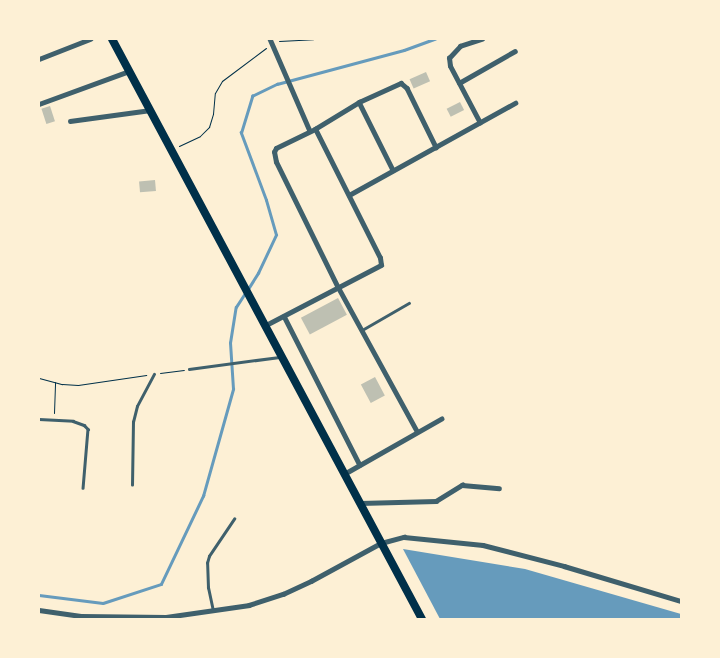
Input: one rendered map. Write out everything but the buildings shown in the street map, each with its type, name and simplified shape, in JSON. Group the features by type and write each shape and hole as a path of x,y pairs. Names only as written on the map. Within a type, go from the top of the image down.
{"highway":[{"path":"112,39 422,619"}],"street":[{"path":"39,59 90,39"},
{"path":"480,123 459,83 449,58 460,46 482,39"},
{"path":"264,326 378,268 381,262 349,195 312,130 271,42"},
{"path":"459,83 515,51"},
{"path":"39,104 129,71"},
{"path":"417,432 338,288 274,157 276,148 395,84 405,85 436,147"},
{"path":"359,102 393,170"},
{"path":"349,195 515,103"},
{"path":"70,121 150,110"},
{"path":"284,316 360,465"},
{"path":"344,474 441,419"},
{"path":"359,503 436,501 462,485 499,488"},
{"path":"39,610 81,616 166,618 249,605 283,594 381,543 404,537 484,545 564,566 681,601"}],"lane":[{"path":"362,330 409,302"},
{"path":"189,369 281,357"},
{"path":"132,485 133,422 138,406 154,374"},
{"path":"39,419 73,421 84,424 88,430 83,488"},
{"path":"213,611 208,588 207,562 234,519"}],"path":[{"path":"171,150 200,136 209,127 214,114 215,93 222,81 271,42 312,39"},
{"path":"39,378 55,382 78,384 189,369"},
{"path":"53,419 55,382"}],"water":[{"path":"403,549 525,569 681,614 681,619 440,619"}],"waterway":[{"path":"248,289 258,273 276,235 266,200 241,133 252,96 277,84 404,50 435,39"},
{"path":"39,595 103,603 161,584 203,496 233,389 230,343 236,307 245,293"}]}
